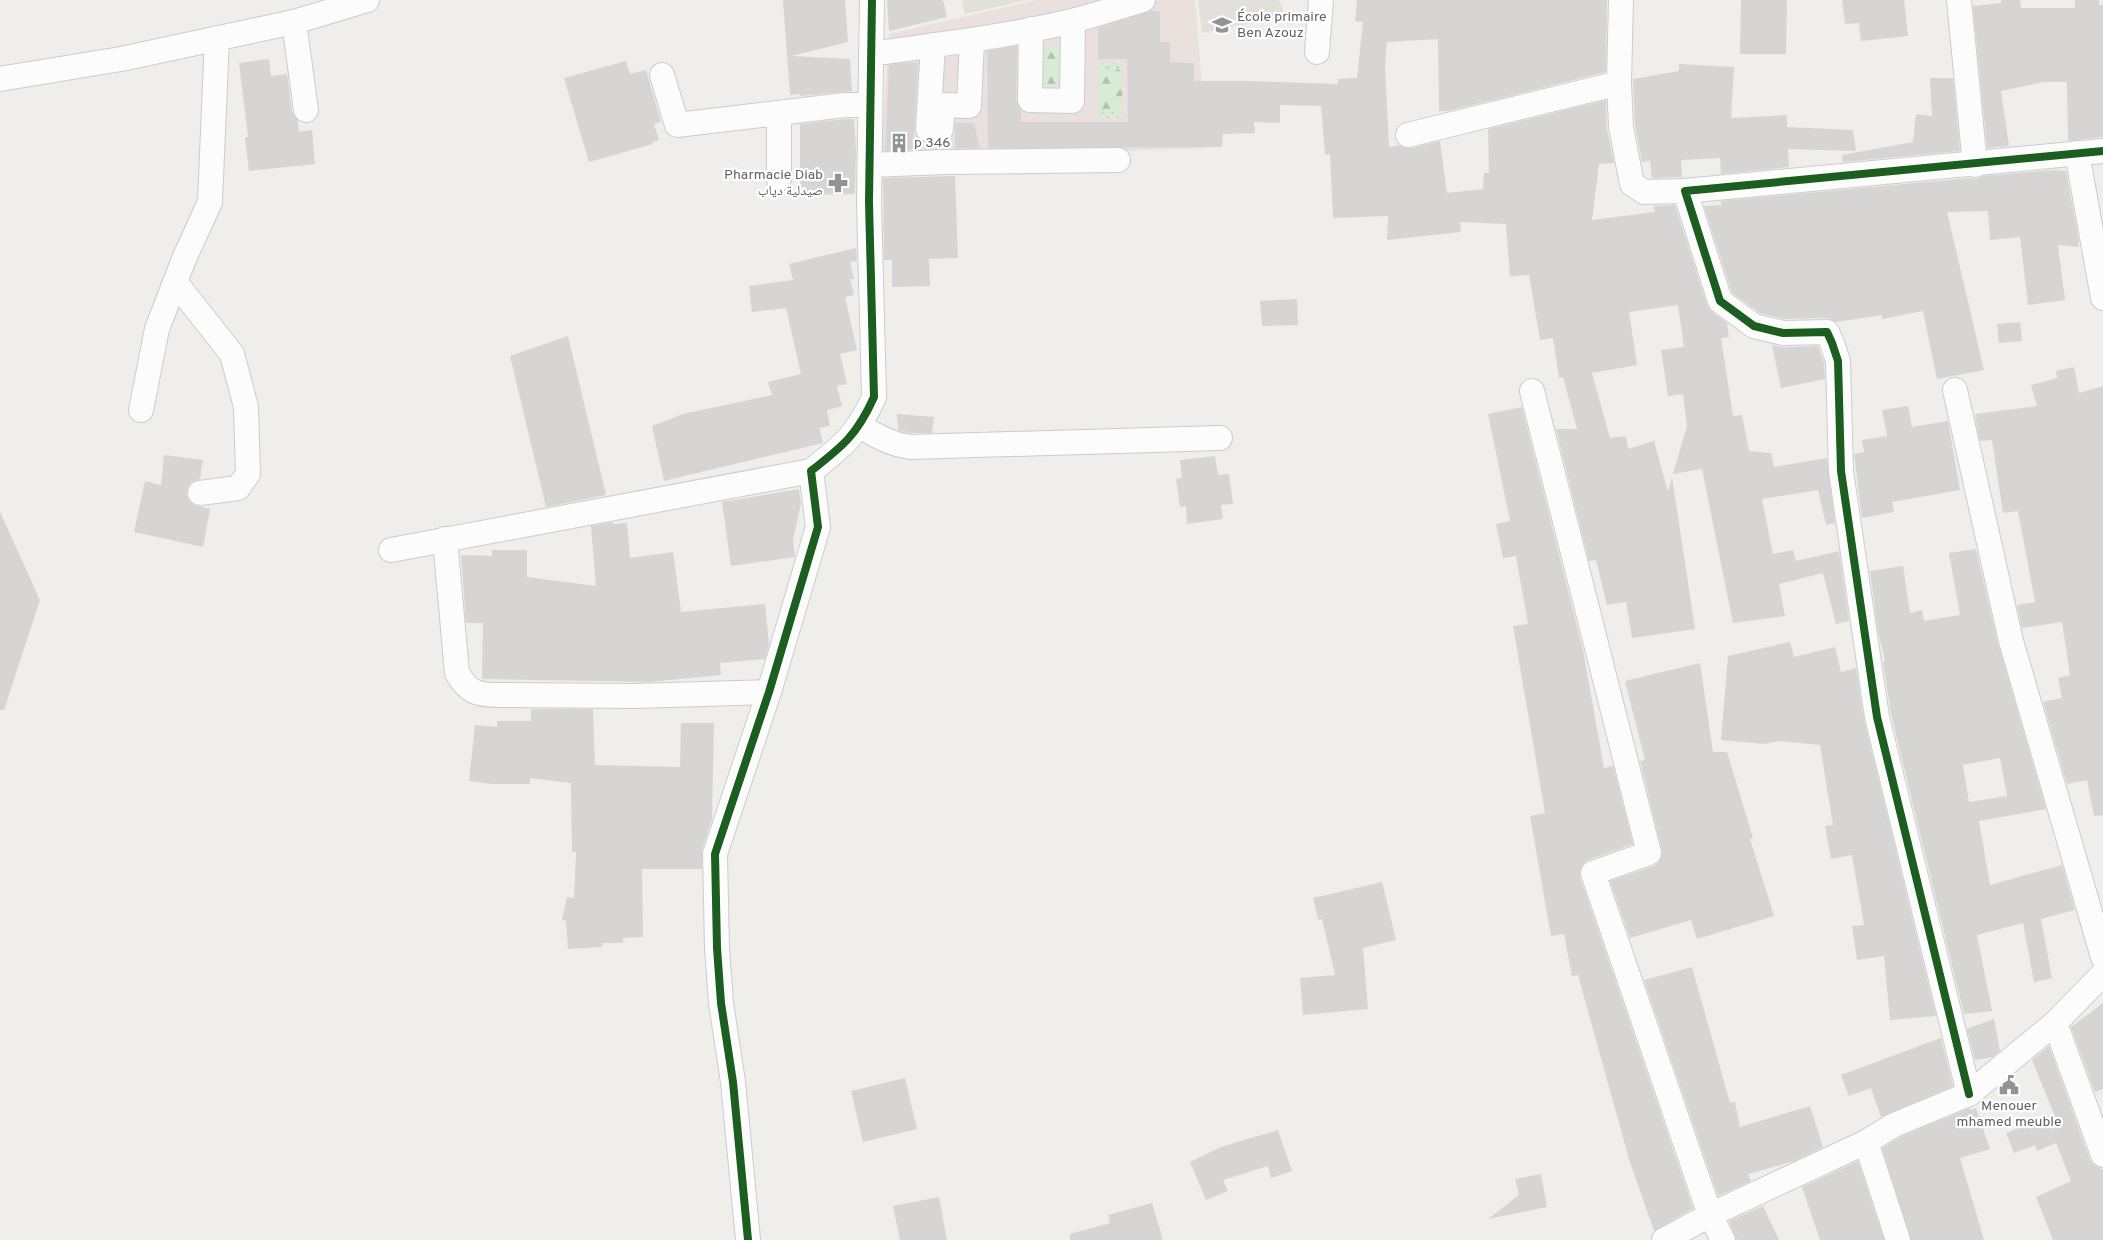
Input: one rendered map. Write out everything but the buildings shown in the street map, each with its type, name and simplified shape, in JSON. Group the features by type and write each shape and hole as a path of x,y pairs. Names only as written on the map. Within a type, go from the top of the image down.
{"street":[{"path":"0,79 121,58 294,22 367,0"},
{"path":"391,550 811,471 843,446 860,425 874,397 870,165 872,0"},
{"path":"871,54 972,40 1073,21 1142,0"},
{"path":"1317,52 1321,0"},
{"path":"1621,0 1619,83 1621,127 1632,184 1644,192 1685,191 1974,165 2103,151"},
{"path":"1959,0 1974,165"},
{"path":"1031,29 1030,100 1072,101 1073,21"},
{"path":"294,22 306,110"},
{"path":"141,410 157,329 184,259 210,202 217,38"},
{"path":"932,45 928,129 941,129 942,105 969,106 972,40"},
{"path":"662,75 677,125 845,106 870,105"},
{"path":"1408,135 1619,83"},
{"path":"779,114 779,179"},
{"path":"2077,153 2103,298"},
{"path":"870,165 944,162 1118,160"},
{"path":"1685,191 1720,301 1754,326 1783,333 1826,332 1838,361 1841,471 1878,717 1969,1094"},
{"path":"175,282 232,354 246,407 248,474 238,488 200,493"},
{"path":"1532,390 1649,854 1593,873 1710,1215 1723,1240"},
{"path":"1955,390 2011,641 2103,957"},
{"path":"860,425 872,434 892,444 910,447 1220,438"},
{"path":"748,1240 733,1082 721,1003 714,854 769,692 818,526 811,471"},
{"path":"445,539 457,673 464,684 472,691 485,695 517,696 634,696 769,692"},
{"path":"1664,1240 1710,1215 1866,1142 1894,1125 1969,1094 2055,1023 2103,974"},
{"path":"2055,1023 2103,1154"},
{"path":"1866,1142 1898,1240"}],"shaded area":[{"path":"962,0 1027,0 965,14"},
{"path":"1037,0 1195,0 1207,148 881,159 889,34"},
{"name":"École primaire Ben Azouz","path":"1198,0 1279,0 1285,16 1202,33"}],"green space":[{"path":"1056,46 1061,48 1061,85 1055,91 1041,88 1039,68 1041,55 1044,50"},
{"path":"1099,63 1121,63 1122,117 1100,118"},
{"path":"1109,68 1120,70 1123,84 1118,111 1107,114 1099,111 1098,108 1098,78 1102,72"}],"cycle path":[{"path":"748,1240 733,1082 721,1003 717,948 715,854 769,692 818,527 811,471 832,454 855,431 874,397 869,202 872,0"},
{"path":"1969,1094 1877,717 1841,471 1838,361 1827,332 1783,333 1754,326 1720,301 1685,191 2103,151"}],"place":[{"name":"École primaire Ben Azouz","path":"1222,25"},
{"name":"p 346","path":"899,143"},
{"name":"Pharmacie Diab صيدلية دياب","path":"838,183"},
{"name":"Menouer mhamed meuble","path":"2009,1085"}]}
